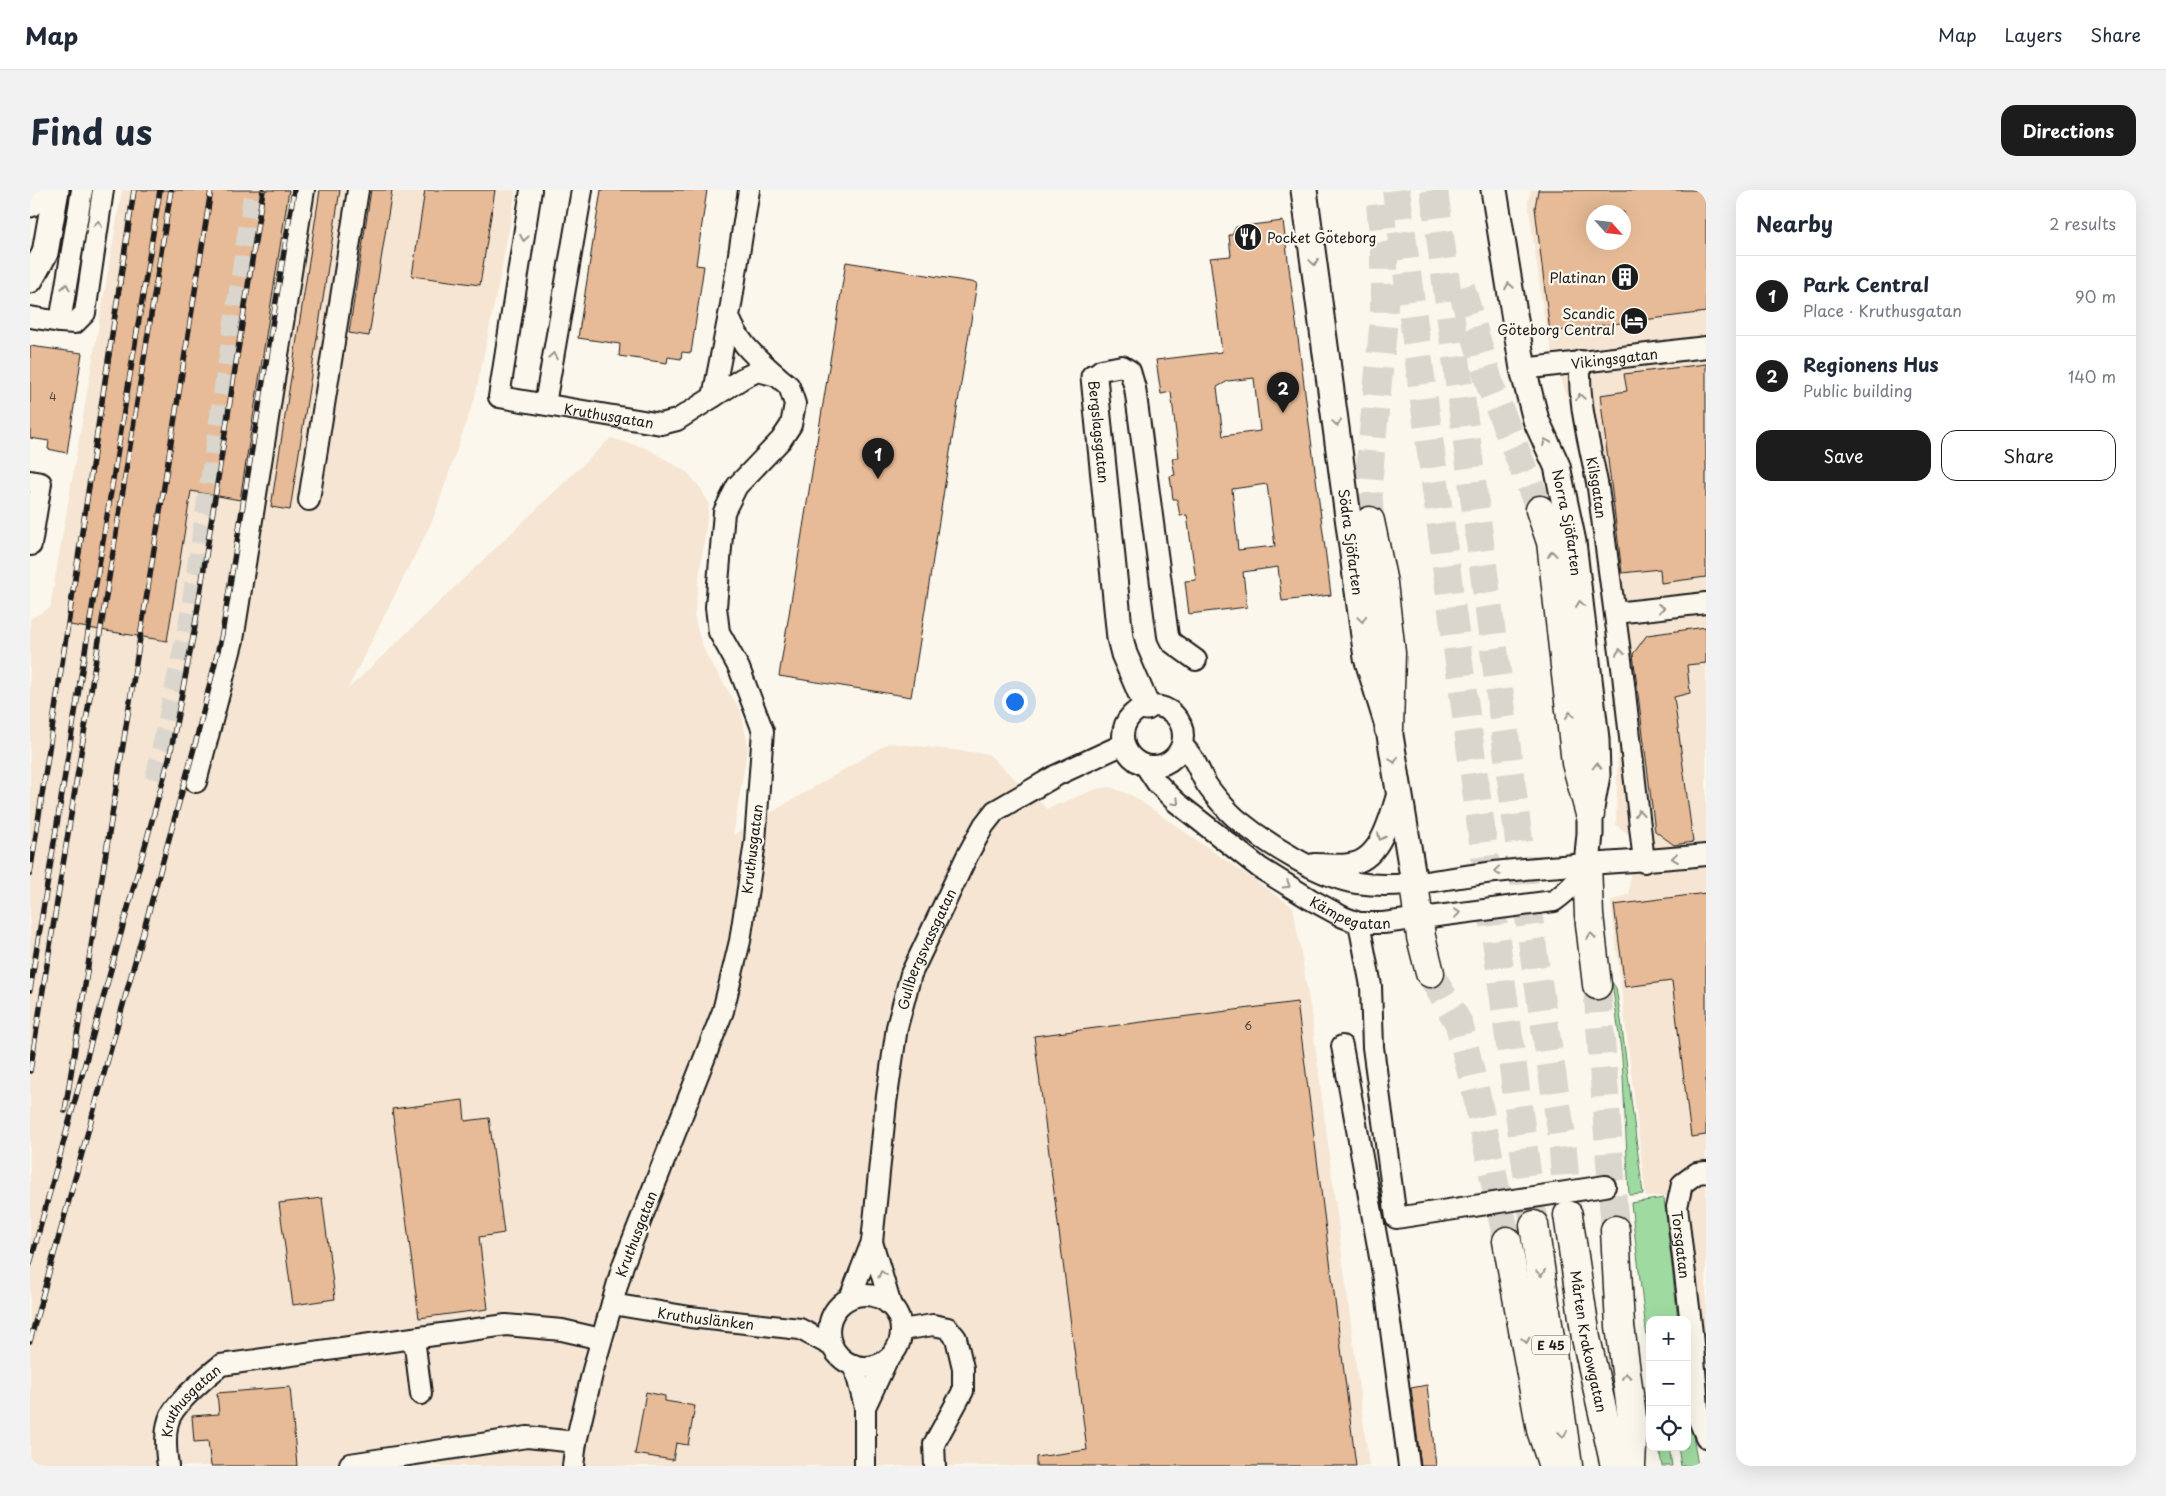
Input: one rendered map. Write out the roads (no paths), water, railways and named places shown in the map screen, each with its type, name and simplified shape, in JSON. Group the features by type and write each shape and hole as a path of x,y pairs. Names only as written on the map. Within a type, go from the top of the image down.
{"highway":[{"path":"1540,510 1551,542 1576,763 1590,814"},
{"path":"1370,521 1383,583 1391,653 1389,729"},
{"path":"1587,864 1589,915 1597,985"},
{"path":"1414,883 1430,974"},
{"name":"Mårten Krakowgatan","path":"1568,1215 1586,1338 1615,1466"},
{"name":"E 45","path":"1534,1225 1568,1466"},
{"path":"1615,1230 1620,1326 1633,1425 1631,1466"},
{"path":"1507,1241 1541,1430 1553,1466"},
{"path":"1586,1338 1591,1435 1595,1466"}],"main road":[{"path":"30,204 34,190"},
{"path":"30,280 45,253 56,190"},
{"name":"Norra Sjöfarten","path":"1494,190 1522,369 1536,420 1557,466 1573,542 1596,739 1597,775 1590,814 1587,864"},
{"path":"1497,215 1503,190"},
{"name":"Södra Sjöfarten","path":"1303,192 1368,658 1389,729 1414,883"},
{"name":"Bergslagsgatan","path":"1094,377 1120,638 1124,654 1147,707"}],"street":[{"path":"60,322 82,190"},
{"path":"30,317 75,323 85,313 103,190"},
{"path":"196,782 232,640 304,190"},
{"path":"309,500 358,190"},
{"name":"Kruthusgatan","path":"531,190 499,397 661,424 677,420 743,378 758,371 777,376"},
{"path":"545,404 582,190"},
{"path":"713,397 729,317 749,190"},
{"name":"Kruthusgatan","path":"573,1466 576,1442 601,1338 623,1265 723,1011 740,941 755,842 763,731 739,668 719,632 716,607 724,512 736,486 781,440 791,425 795,404 789,386 736,336 729,317"},
{"name":"Vikingsgatan","path":"1522,369 1706,347"},
{"name":"Kilsgatan","path":"1580,361 1579,388 1585,433 1593,458 1598,488 1615,613 1644,862"},
{"name":"Bergslagsgatan","path":"1094,377 1101,370 1122,366 1130,372 1137,398 1168,636 1171,642 1196,660"},
{"path":"30,481 41,483 31,546"},
{"path":"1615,613 1706,603"},
{"path":"1154,706 1168,710 1178,719 1183,731 1182,745 1179,751 1170,761 1157,766 1145,765 1130,755 1124,744 1124,732 1128,721 1136,712 1147,707 1154,706"},
{"name":"Gullbergsvassgatan","path":"834,1313 841,1304 850,1298 872,1242 886,1103 897,1027 911,974 968,856 984,825 995,811 1057,775 1124,744"},
{"name":"Kämpegatan","path":"1182,745 1195,758 1204,781 1236,819 1304,863 1325,874 1355,883 1390,886 1496,871 1644,862 1706,855"},
{"name":"Kämpegatan","path":"1145,765 1157,783 1176,802 1246,858 1310,899 1343,917 1359,923 1383,924 1554,901 1573,886 1580,878 1587,864"},
{"path":"1304,863 1351,864 1369,856 1374,851 1388,824 1398,792"},
{"path":"1359,923 1371,986 1370,1015 1373,1047 1396,1218 1605,1186"},
{"path":"1342,1046 1385,1285 1409,1466"},
{"name":"Torsgatan","path":"1706,1172 1696,1173 1682,1184 1677,1207 1692,1333 1699,1420 1706,1437"},
{"name":"Gullbergsvassgatan","path":"872,1242 891,1306 898,1317 901,1330"},
{"path":"850,1298 872,1295 884,1300 891,1306"},
{"name":"Kruthuslänken","path":"612,1304 690,1317 800,1329 832,1346"},
{"path":"800,1329 834,1313"},
{"path":"834,1313 829,1329 832,1346 839,1356 854,1365 871,1366 887,1360"},
{"name":"Kruthusgatan","path":"168,1466 166,1444 170,1415 200,1382 221,1365 506,1325 562,1330 601,1338"},
{"path":"865,1407 887,1360 898,1346 901,1330 934,1325 948,1328 956,1338 963,1368 963,1391 934,1444 935,1466"},
{"path":"414,1338 421,1394"},
{"path":"854,1365 865,1407 865,1466"},
{"path":"350,1464 527,1437 576,1442"}],"tunnel":[{"path":"155,779 188,627 254,190"},
{"path":"1396,190 1534,1225"},
{"path":"1434,190 1534,956 1562,1137 1568,1215"},
{"path":"1370,521 1368,484 1384,319 1384,243 1380,204"},
{"path":"1461,287 1491,388 1540,510"},
{"path":"1430,973 1459,1024 1476,1093 1507,1241"},
{"path":"1597,985 1615,1230"}],"railway":[{"path":"30,874 134,190"},
{"path":"30,990 160,190"},
{"path":"30,1071 171,190"},
{"path":"65,1111 211,190"},
{"path":"30,1264 170,755 194,632 263,190"},
{"path":"30,1341 196,741 222,634 294,190"}],"place":[{"name":"Pocket Göteborg","path":"1248,237"},
{"name":"Platinan","path":"1625,277"},
{"name":"Scandic Göteborg Central","path":"1634,321"},
{"name":"Regionens Hus","path":"1283,413"},
{"name":"Park Central","path":"878,479"}]}
